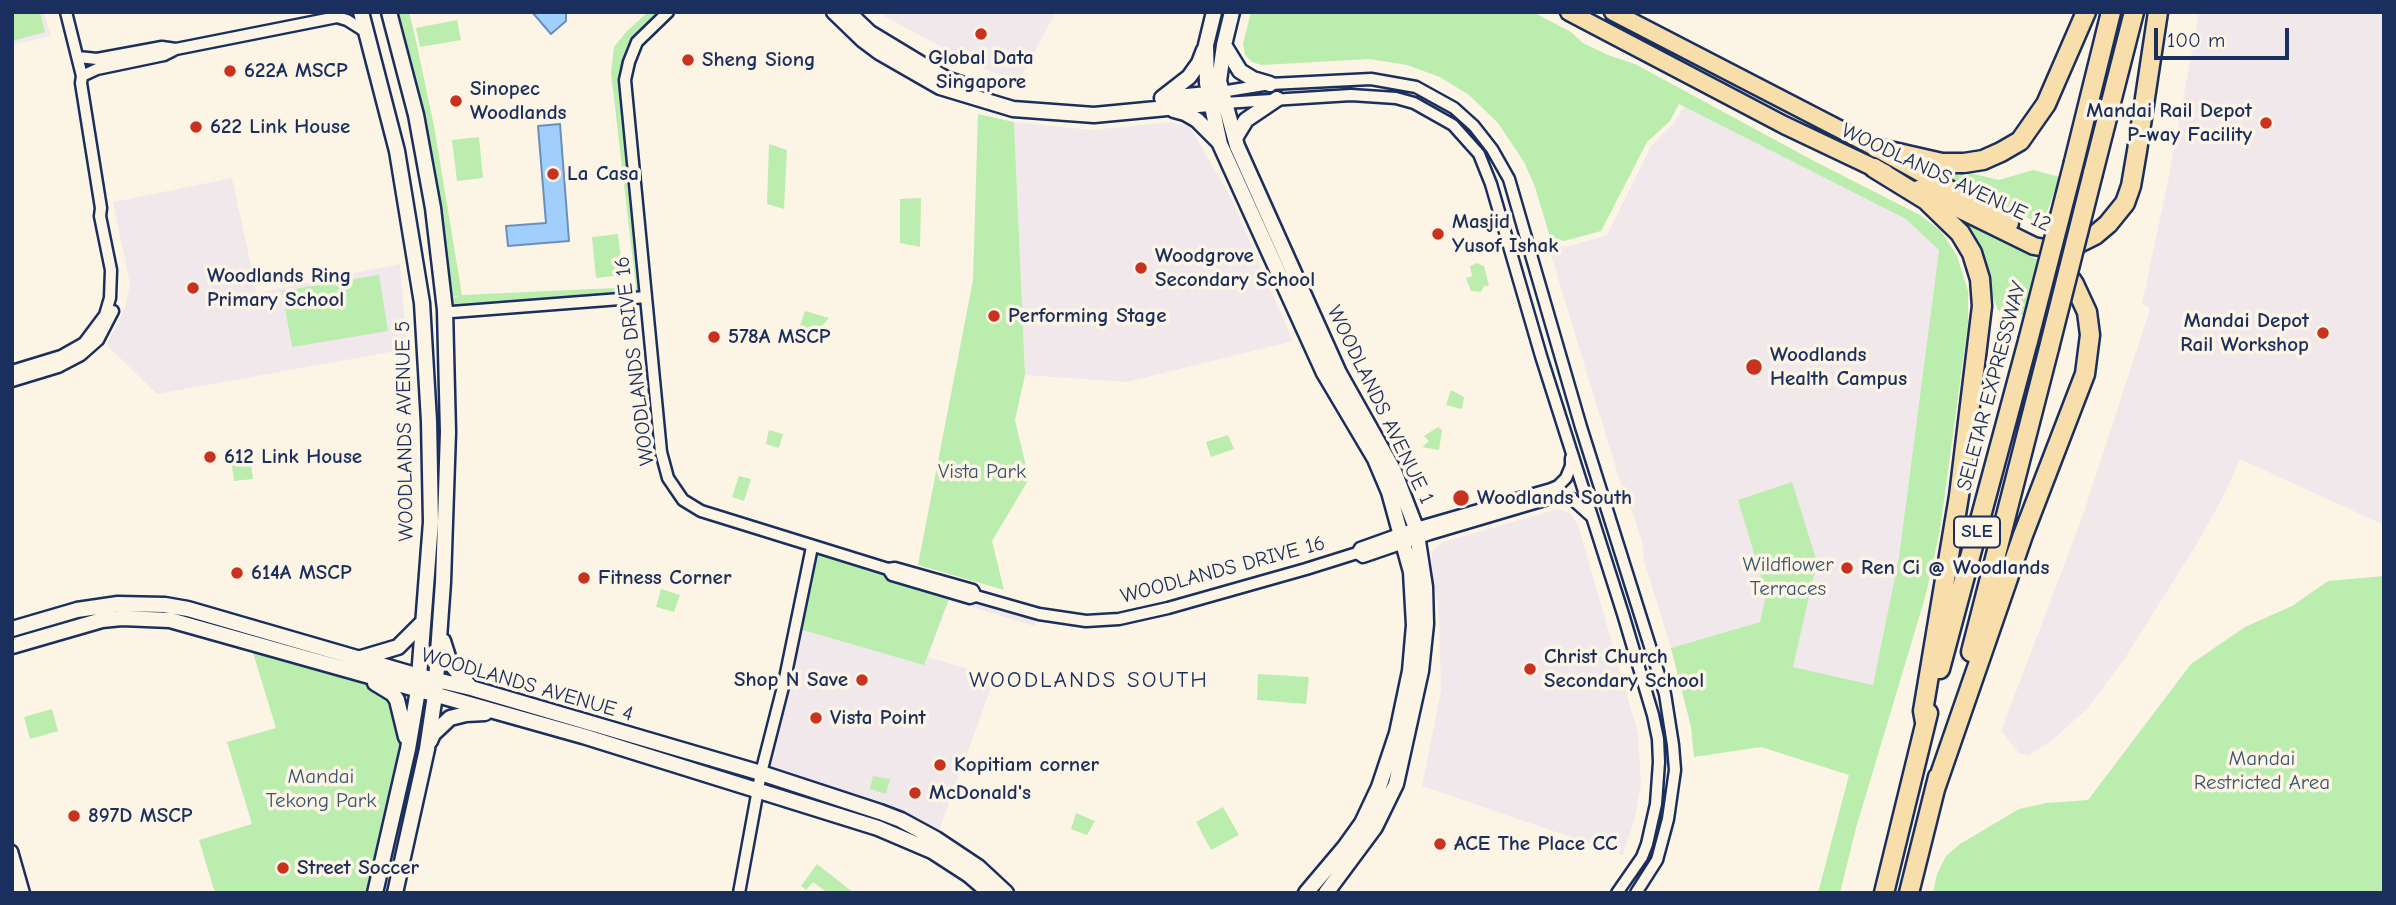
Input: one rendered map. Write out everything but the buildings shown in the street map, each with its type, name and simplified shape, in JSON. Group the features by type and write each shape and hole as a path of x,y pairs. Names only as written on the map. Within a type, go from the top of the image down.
{"highway":[{"path":"1876,148 1942,163 1964,163 1983,160 2020,141 2052,94 2086,12"},
{"name":"SELETAR EXPRESSWAY","path":"1885,893 1925,722 2028,341 2111,12"},
{"name":"SLE","path":"1909,893 2134,12"},
{"path":"1935,789 2022,535 2085,374 2090,335 2087,312 2074,284 2050,249 2077,244 2095,235 2109,224 2125,203 2131,186 2158,12"},
{"path":"1874,168 1926,200 1960,233 1972,253 1980,279 1982,306 1959,496 1923,711 1925,722"}],"main road":[{"name":"WOODLANDS AVENUE 12","path":"1569,12 1784,125 2034,246 2050,249"},
{"name":"WOODLANDS AVENUE 12","path":"1613,12 1876,148 2050,249"}],"street":[{"path":"12,371 50,360 77,348 90,336 105,314 110,298 108,251 100,216 82,76 66,12"},
{"name":"WOODLANDS AVENUE 5","path":"361,12 397,151 418,270 429,421 431,522 419,683 408,749 375,893"},
{"name":"WOODLANDS AVENUE 5","path":"389,12 416,115 433,208 445,310 448,432 441,622 435,695 427,749 395,893"},
{"name":"WOODLANDS DRIVE 16","path":"668,12 637,42 625,80 661,452 668,478 675,490 683,500 701,511 888,569 892,575 970,598 976,596 1039,614 1086,621 1119,619 1168,608 1357,553 1360,548 1555,497 1572,499 1586,509 1594,521"},
{"path":"834,12 879,52 940,87 1013,109 1094,115 1162,103 1197,120 1220,144"},
{"path":"848,12 870,33 946,79 1013,100 1092,107 1216,98 1277,99 1360,95 1396,97 1414,103 1453,125 1479,155 1491,184 1653,715 1659,762 1656,804 1642,857 1617,893"},
{"name":"WOODLANDS AVENUE 1","path":"1214,12 1206,45 1216,98 1220,144 1324,373 1376,459 1410,536 1414,625 1409,671 1397,733 1379,787 1362,823 1306,893"},
{"name":"WOODLANDS AVENUE 1","path":"1231,12 1216,98 1339,373 1394,471 1425,587 1426,624 1421,671 1396,784 1375,827 1326,893"},
{"path":"82,76 97,69 164,55 176,49 340,15 367,32"},
{"path":"1162,103 1189,77 1206,45"},
{"path":"1224,45 1240,71 1253,79 1270,84"},
{"path":"78,57 97,59 163,47 176,49"},
{"path":"1216,98 1270,84 1371,79 1416,87 1454,108 1474,126 1492,149 1509,179 1551,329 1665,694 1674,745 1675,770 1668,819 1657,860 1636,893"},
{"path":"1235,138 1246,120 1277,99"},
{"path":"12,381 58,367 81,355 98,340 111,316 117,294 115,262 106,215 101,208"},
{"path":"418,270 429,270 431,266 426,222 433,208"},
{"path":"1282,248 1279,258 1283,284"},
{"path":"445,310 452,312 646,297"},
{"name":"WOODLANDS DRIVE 16","path":"1410,536 1558,486 1566,478 1571,466 1570,444"},
{"path":"739,893 761,773 784,683 812,547"},
{"name":"WOODLANDS AVENUE 4","path":"12,629 77,610 118,604 165,605 188,609 360,659 419,683 435,695 760,790 878,828 932,851 969,875 990,893"},
{"name":"WOODLANDS AVENUE 4","path":"12,646 102,620 170,620 359,674 419,683 436,680 471,688 761,773 901,820 978,867 1006,893"},
{"path":"441,622 445,651 450,663 471,688"},
{"path":"360,659 398,647 422,623"},
{"path":"359,674 393,694 397,700 408,749"},
{"path":"427,749 433,734 450,718 466,714 497,713"},
{"path":"12,851 24,893"},
{"path":"12,881 15,893"}],"shaded area":[{"path":"12,12 44,12 51,36 12,45"},
{"path":"886,12 1056,12 1017,84 884,16"},
{"path":"2199,12 2384,12 2384,525 2240,459 2223,497 2196,545 2125,658 2087,709 2052,740 2028,756 2019,753 2001,731 2082,518 2150,309 2142,304"},
{"name":"Woodlands Health Campus","path":"1684,106 1906,219 1939,250 1899,557 1873,685 1793,667 1817,562 1738,500 1766,594 1760,622 1671,648 1644,561 1643,546 1634,516 1625,498 1550,252 1551,243 1566,247 1607,235 1651,146 1675,122"},
{"name":"Woodgrove Secondary School","path":"1014,122 1092,130 1171,122 1190,127 1230,196 1293,341 1127,382 1025,375"},
{"name":"Woodlands Ring Primary School","path":"232,178 257,293 400,264 407,349 157,394 107,345 125,308 130,284 113,202"},
{"name":"Christ Church Secondary School","path":"1558,509 1570,513 1578,525 1638,733 1641,784 1634,821 1623,855 1422,786 1441,690 1439,616 1431,564 1432,552 1443,542"},
{"name":"Vista Point","path":"812,547 1039,614 1034,626 949,600 928,657 995,677 936,839 761,773"}],"green space":[{"path":"12,12 40,12 45,32 12,41"},
{"path":"396,12 409,12 415,36 434,126 462,295 636,287 611,73 614,47 626,32 648,12 666,12 650,28 621,77 646,297 449,312 449,300 458,296 447,298 406,58 408,54"},
{"name":"Wildflower Terraces","path":"1251,12 1533,12 1571,32 1583,43 1635,64 1920,215 1941,231 1957,256 1968,291 1968,323 1940,530 1926,594 1856,828 1840,893 1818,893 1849,775 1761,747 1694,757 1691,727 1671,648 1760,622 1766,594 1738,500 1792,482 1817,562 1793,667 1873,685 1899,557 1939,250 1906,219 1679,104 1670,121 1647,142 1601,231 1564,241 1550,237 1535,187 1524,162 1498,123 1469,95 1440,77 1407,65 1369,59 1262,65 1252,62 1245,55 1243,44"},
{"path":"457,20 461,40 420,47 416,28"},
{"name":"Vista Park","path":"978,114 1014,122 1025,375 1015,420 1029,479 992,541 1004,590 918,565 973,280"},
{"path":"479,137 483,178 457,181 452,140"},
{"path":"769,144 787,150 784,209 767,204"},
{"path":"1953,169 1999,180 2033,170 2060,177 2042,225 1946,176"},
{"path":"921,198 920,247 900,243 900,199"},
{"path":"1961,219 2038,260 2023,315 1998,310"},
{"path":"618,234 623,275 596,278 592,237"},
{"path":"1477,263 1484,266 1489,286 1484,286 1481,292 1471,291 1466,278 1472,276 1470,266"},
{"path":"379,275 388,331 292,347 282,291"},
{"path":"805,311 829,318 809,340 796,337"},
{"path":"1451,390 1464,397 1462,409 1446,405"},
{"path":"1438,427 1442,430 1439,450 1422,447 1429,441 1424,436"},
{"path":"769,430 783,434 779,448 766,444"},
{"path":"1228,435 1234,449 1211,457 1206,442"},
{"path":"250,455 253,479 234,481 231,458"},
{"path":"739,476 751,479 744,501 732,497"},
{"path":"812,548 951,593 924,665 796,628"},
{"name":"Mandai Restricted Area","path":"2384,576 2384,893 1933,893 1937,874 1946,856 1960,844 2019,809 2046,803 2088,800 2191,664 2245,627 2292,606 2328,581"},
{"path":"661,589 680,595 674,612 656,607"},
{"name":"Mandai Tekong Park","path":"250,643 359,674 393,694 408,749 375,893 215,893 199,840 252,824 227,742 276,728"},
{"path":"1258,674 1309,677 1306,704 1257,700"},
{"path":"52,709 58,731 30,739 24,717"},
{"path":"873,776 890,779 886,794 870,789"},
{"path":"1223,807 1239,835 1211,850 1196,822"},
{"path":"1076,813 1095,821 1087,835 1071,829"},
{"path":"817,864 854,893 828,893 813,882 806,890 801,886"}],"water":[{"path":"532,12 566,12 566,21 551,34"},
{"name":"La Casa","path":"560,124 569,241 508,246 506,226 546,223 538,126"}],"place":[{"name":"Global Data Singapore","path":"981,34"},
{"name":"Sheng Siong","path":"688,60"},
{"name":"622A MSCP","path":"230,71"},
{"name":"Sinopec Woodlands","path":"456,101"},
{"name":"Mandai Rail Depot P-way Facility","path":"2266,123"},
{"name":"622 Link House","path":"196,127"},
{"name":"La Casa","path":"553,174"},
{"name":"Masjid Yusof Ishak","path":"1438,234"},
{"name":"Woodgrove Secondary School","path":"1141,268"},
{"name":"Woodlands Ring Primary School","path":"193,288"},
{"name":"Performing Stage","path":"994,316"},
{"name":"Mandai Depot Rail Workshop","path":"2323,333"},
{"name":"578A MSCP","path":"714,337"},
{"name":"Woodlands Health Campus","path":"1754,367"},
{"name":"612 Link House","path":"210,457"},
{"name":"Woodlands South","path":"1461,498"},
{"name":"Ren Ci @ Woodlands","path":"1847,568"},
{"name":"614A MSCP","path":"237,573"},
{"name":"Fitness Corner","path":"584,578"},
{"name":"Christ Church Secondary School","path":"1530,669"},
{"name":"Shop N Save","path":"862,680"},
{"name":"Vista Point","path":"816,718"},
{"name":"Kopitiam corner","path":"940,765"},
{"name":"McDonald's","path":"915,793"},
{"name":"897D MSCP","path":"74,816"},
{"name":"ACE The Place CC","path":"1440,844"},
{"name":"Street Soccer","path":"283,868"}],"district":[{"name":"WOODLANDS SOUTH","path":"1089,680"}]}
